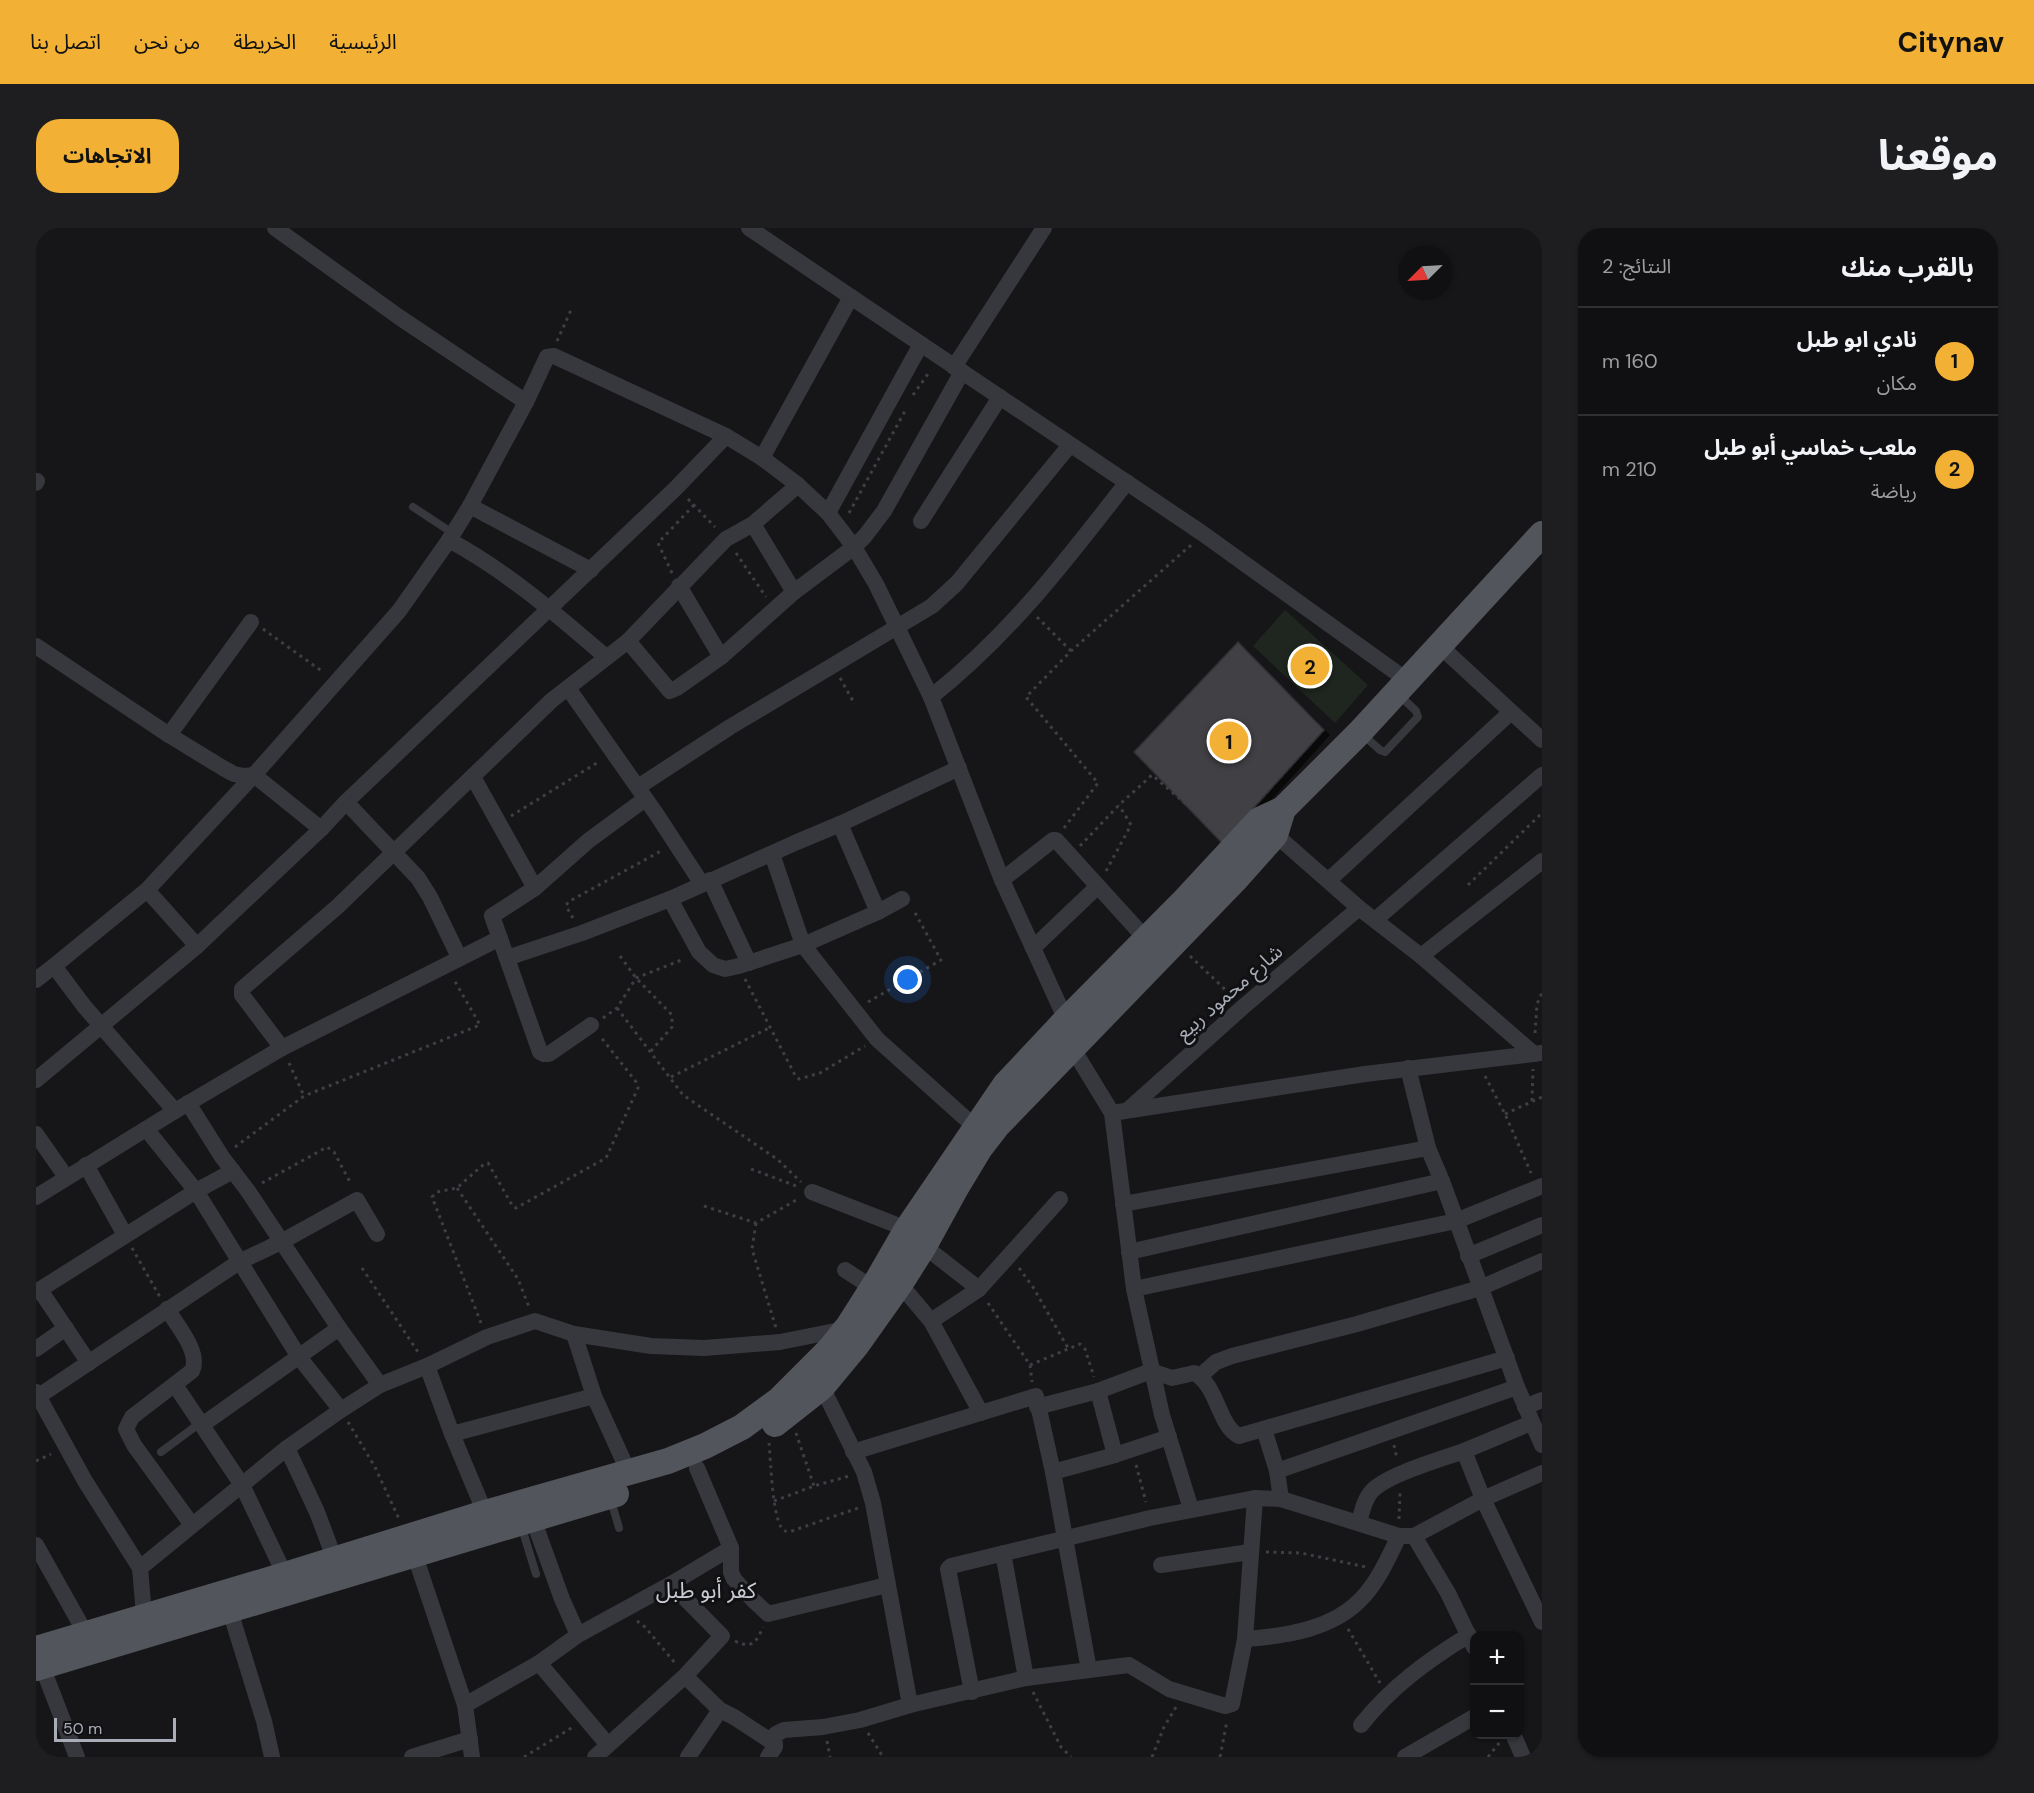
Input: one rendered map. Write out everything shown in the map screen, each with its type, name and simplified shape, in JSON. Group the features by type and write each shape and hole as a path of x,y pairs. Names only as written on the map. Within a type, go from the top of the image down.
{"main road":[{"path":"38,1661 230,1611 411,1547 484,1513 629,1473 705,1446 742,1428 779,1400 829,1350 873,1288 916,1237 980,1148 1022,1099 1074,1049 1234,881 1267,828 1283,809 1360,732 1542,534"},
{"path":"38,1661 86,1634 144,1615 335,1560 411,1547 527,1521 610,1496 698,1468 731,1453 767,1430 822,1387 856,1346 900,1284 916,1237 940,1182 1005,1085 1236,846 1267,828"}],"street":[{"path":"275,228 399,317 526,402"},
{"path":"749,228 1202,533 1402,687"},
{"path":"628,641 670,691 721,657 794,592 854,547 884,511 958,370 1044,228"},
{"path":"762,458 851,297"},
{"path":"828,513 921,344"},
{"path":"36,980 147,890 254,775 399,611 452,537 470,506 526,402 544,359 554,356 726,436 762,458 798,485 828,513 854,547 876,584 931,697 1002,880 1066,1020"},
{"path":"921,521 1000,397"},
{"path":"36,1080 196,946 551,609 676,488 726,436"},
{"path":"591,1025 549,1054 541,1053 492,916 536,888 642,793 730,727 932,606 957,583 1070,445"},
{"path":"931,697 986,651 1028,607 1127,482"},
{"path":"282,1048 241,991 337,907 552,700 628,641 726,539 753,524 798,485"},
{"path":"470,506 591,570"},
{"path":"753,524 794,592"},
{"path":"452,537 510,576 606,657"},
{"path":"679,586 721,657"},
{"path":"169,735 251,622"},
{"path":"36,646 169,735 234,774 254,775 321,829"},
{"path":"1440,646 1542,740"},
{"path":"568,688 675,844 706,882 744,965"},
{"path":"1329,880 1511,712"},
{"path":"507,958 582,933 670,899 840,824 959,768"},
{"path":"1375,920 1542,775"},
{"path":"472,777 536,888"},
{"path":"346,802 418,878 430,897 452,961"},
{"path":"840,824 878,912"},
{"path":"1267,828 1359,908 1538,1053"},
{"path":"1002,880 1054,840 1146,939"},
{"path":"772,854 803,945 877,1039 975,1127"},
{"path":"1421,956 1542,861"},
{"path":"1033,948 1083,903 1097,887"},
{"path":"147,890 196,946"},
{"path":"670,899 699,952 713,965 720,968 744,965 803,945 902,899"},
{"name":"شارع محمود ربيع","path":"1120,1111 1359,908"},
{"path":"36,1197 181,1107 282,1048 500,938"},
{"path":"54,966 101,1026 181,1107 233,1171 380,1385"},
{"path":"1074,1049 1120,1111 1123,1204 1134,1288 1151,1371 1191,1509"},
{"path":"1120,1111 1408,1068 1538,1053"},
{"path":"1408,1068 1428,1148 1517,1387 1541,1443"},
{"path":"147,1130 196,1191 299,1357 341,1410"},
{"path":"36,1134 66,1177"},
{"path":"1123,1204 1428,1148"},
{"path":"86,1165 125,1235"},
{"path":"89,1363 38,1291 196,1191 233,1171"},
{"path":"1129,1252 1442,1181"},
{"path":"1134,1288 1456,1221 1540,1187"},
{"path":"812,1192 916,1237 979,1289"},
{"path":"931,1321 979,1289 1060,1199"},
{"path":"144,1615 140,1568 85,1481 37,1395 89,1363 239,1262 281,1242 357,1200 377,1234"},
{"path":"1468,1256 1542,1225"},
{"path":"1200,1376 1216,1362 1232,1356 1357,1324 1480,1288 1542,1261"},
{"path":"845,1270 873,1288"},
{"path":"900,1284 931,1321 981,1413"},
{"path":"167,1309 196,1358 192,1371 132,1417 126,1429 134,1445 192,1525"},
{"path":"140,1568 287,1448 341,1410 380,1385 427,1366 487,1337 535,1321 574,1334 651,1346 704,1348 780,1342 845,1329"},
{"path":"36,1349 66,1328"},
{"path":"201,1424 339,1328"},
{"path":"574,1334 594,1396 629,1473"},
{"path":"1037,1407 1098,1392 1151,1371 1172,1378 1194,1373 1200,1376 1210,1389 1234,1434 1239,1436 1507,1358"},
{"path":"427,1366 484,1513"},
{"path":"174,1385 242,1485 285,1575"},
{"path":"822,1387 864,1472 873,1503 909,1705"},
{"path":"1277,1471 1517,1387"},
{"path":"1098,1392 1115,1455"},
{"path":"452,1434 594,1396"},
{"path":"853,1452 1034,1396 1053,1472 1089,1670"},
{"path":"1359,1522 1366,1500 1378,1485 1464,1451 1528,1415 1542,1400"},
{"path":"1264,1429 1277,1471 1281,1499"},
{"path":"1053,1472 1169,1437"},
{"path":"287,1448 317,1512 335,1560"},
{"path":"1464,1451 1483,1499 1542,1622"},
{"path":"698,1468 731,1548 731,1572 753,1600 768,1614 887,1585"},
{"path":"1245,1639 1303,1632 1339,1615 1362,1598 1407,1536 1542,1473"},
{"path":"685,1676 720,1710 734,1717 769,1749 776,1734 784,1730 823,1727 860,1720 909,1705 1026,1678 1129,1665 1169,1689 1225,1706 1230,1705 1233,1702 1245,1639 1255,1498"},
{"path":"972,1692 948,1568 1150,1518 1255,1498 1281,1499 1407,1536 1448,1593 1470,1637"},
{"path":"527,1521 578,1635"},
{"path":"36,1545 86,1634"},
{"path":"411,1547 465,1705 472,1757"},
{"path":"465,1705 539,1663 578,1635 731,1548"},
{"path":"1161,1565 1250,1552"},
{"path":"1003,1553 1026,1678"},
{"path":"595,1757 685,1676 722,1636 671,1584"},
{"path":"230,1611 264,1721 272,1757"},
{"path":"1361,1725 1388,1695 1426,1662 1470,1642"},
{"path":"38,1661 77,1757"},
{"path":"539,1663 608,1745"},
{"path":"688,1757 720,1710"},
{"path":"1405,1757 1470,1719"},
{"path":"412,1757 471,1739"},
{"path":"1515,1739 1523,1757"}],"lane":[{"path":"413,507 452,537"},
{"path":"161,1452 201,1424"},
{"path":"610,1496 619,1528"},
{"path":"527,1521 536,1574"}],"path":[{"path":"550,356 572,308"},
{"path":"913,395 940,357"},
{"path":"840,530 908,405"},
{"path":"679,586 658,543 694,505 726,539 774,609"},
{"path":"1054,840 1098,783 1026,697 1071,651 1187,549 1202,533"},
{"path":"1028,607 1071,651"},
{"path":"251,622 336,682"},
{"path":"832,667 853,701"},
{"path":"499,823 614,752"},
{"path":"1070,855 1152,775 1236,846"},
{"path":"1097,887 1131,825 1119,805"},
{"path":"1468,885 1542,813"},
{"path":"582,933 566,904 675,844"},
{"path":"853,1011 942,960 908,899 904,897 902,899"},
{"path":"1174,942 1243,1006"},
{"path":"699,952 636,978 617,1008 683,1095 777,1159 812,1192"},
{"path":"620,956 636,978 672,1015 672,1027 651,1051"},
{"path":"222,1157 304,1096 480,1025 452,961"},
{"path":"744,965 769,1028 796,1077 800,1079 820,1073 877,1039"},
{"path":"1533,1101 1538,1053 1536,1004 1542,993"},
{"path":"487,1337 432,1197 437,1192 458,1188 488,1163 513,1207 516,1208 606,1158 638,1088 637,1083 591,1025"},
{"path":"671,1077 769,1028"},
{"path":"282,1048 304,1096"},
{"path":"1477,1061 1540,1187"},
{"path":"1505,1114 1542,1097"},
{"path":"248,1191 327,1147 334,1152 357,1200"},
{"path":"751,1169 812,1192"},
{"path":"458,1188 518,1279 535,1321"},
{"path":"704,1206 756,1223 812,1192"},
{"path":"756,1223 752,1249 780,1342"},
{"path":"125,1235 167,1309"},
{"path":"1010,1255 1033,1287 1068,1348"},
{"path":"362,1268 427,1366"},
{"path":"979,1289 1030,1365 1080,1344 1085,1349 1098,1392"},
{"path":"341,1410 375,1467 411,1547"},
{"path":"789,1413 814,1486"},
{"path":"767,1430 774,1501 781,1528 789,1532 873,1503"},
{"path":"1131,1449 1150,1518"},
{"path":"774,1501 814,1486 864,1472"},
{"path":"1250,1552 1301,1553 1382,1570"},
{"path":"622,1610 645,1628 685,1676"},
{"path":"722,1636 745,1645 751,1644 758,1638 768,1614"},
{"path":"1339,1615 1388,1695"},
{"path":"1026,1678 1061,1747 1071,1757"},
{"path":"1152,1757 1164,1727 1184,1694"},
{"path":"1220,1757 1230,1705"},
{"path":"524,1757 586,1719"},
{"path":"860,1720 883,1757"},
{"path":"1488,1757 1502,1739"}],"shaded area":[{"path":"1285,610 1368,685 1335,723 1253,646"}],"building":[{"path":"1238,642 1324,730 1222,843 1134,752"}],"place":[{"name":"ملعب خماسي أبو طبل","path":"1310,666"},
{"name":"نادي ابو طبل","path":"1229,741"}],"district":[{"name":"كفر أبو طبل","path":"706,1590"}]}
